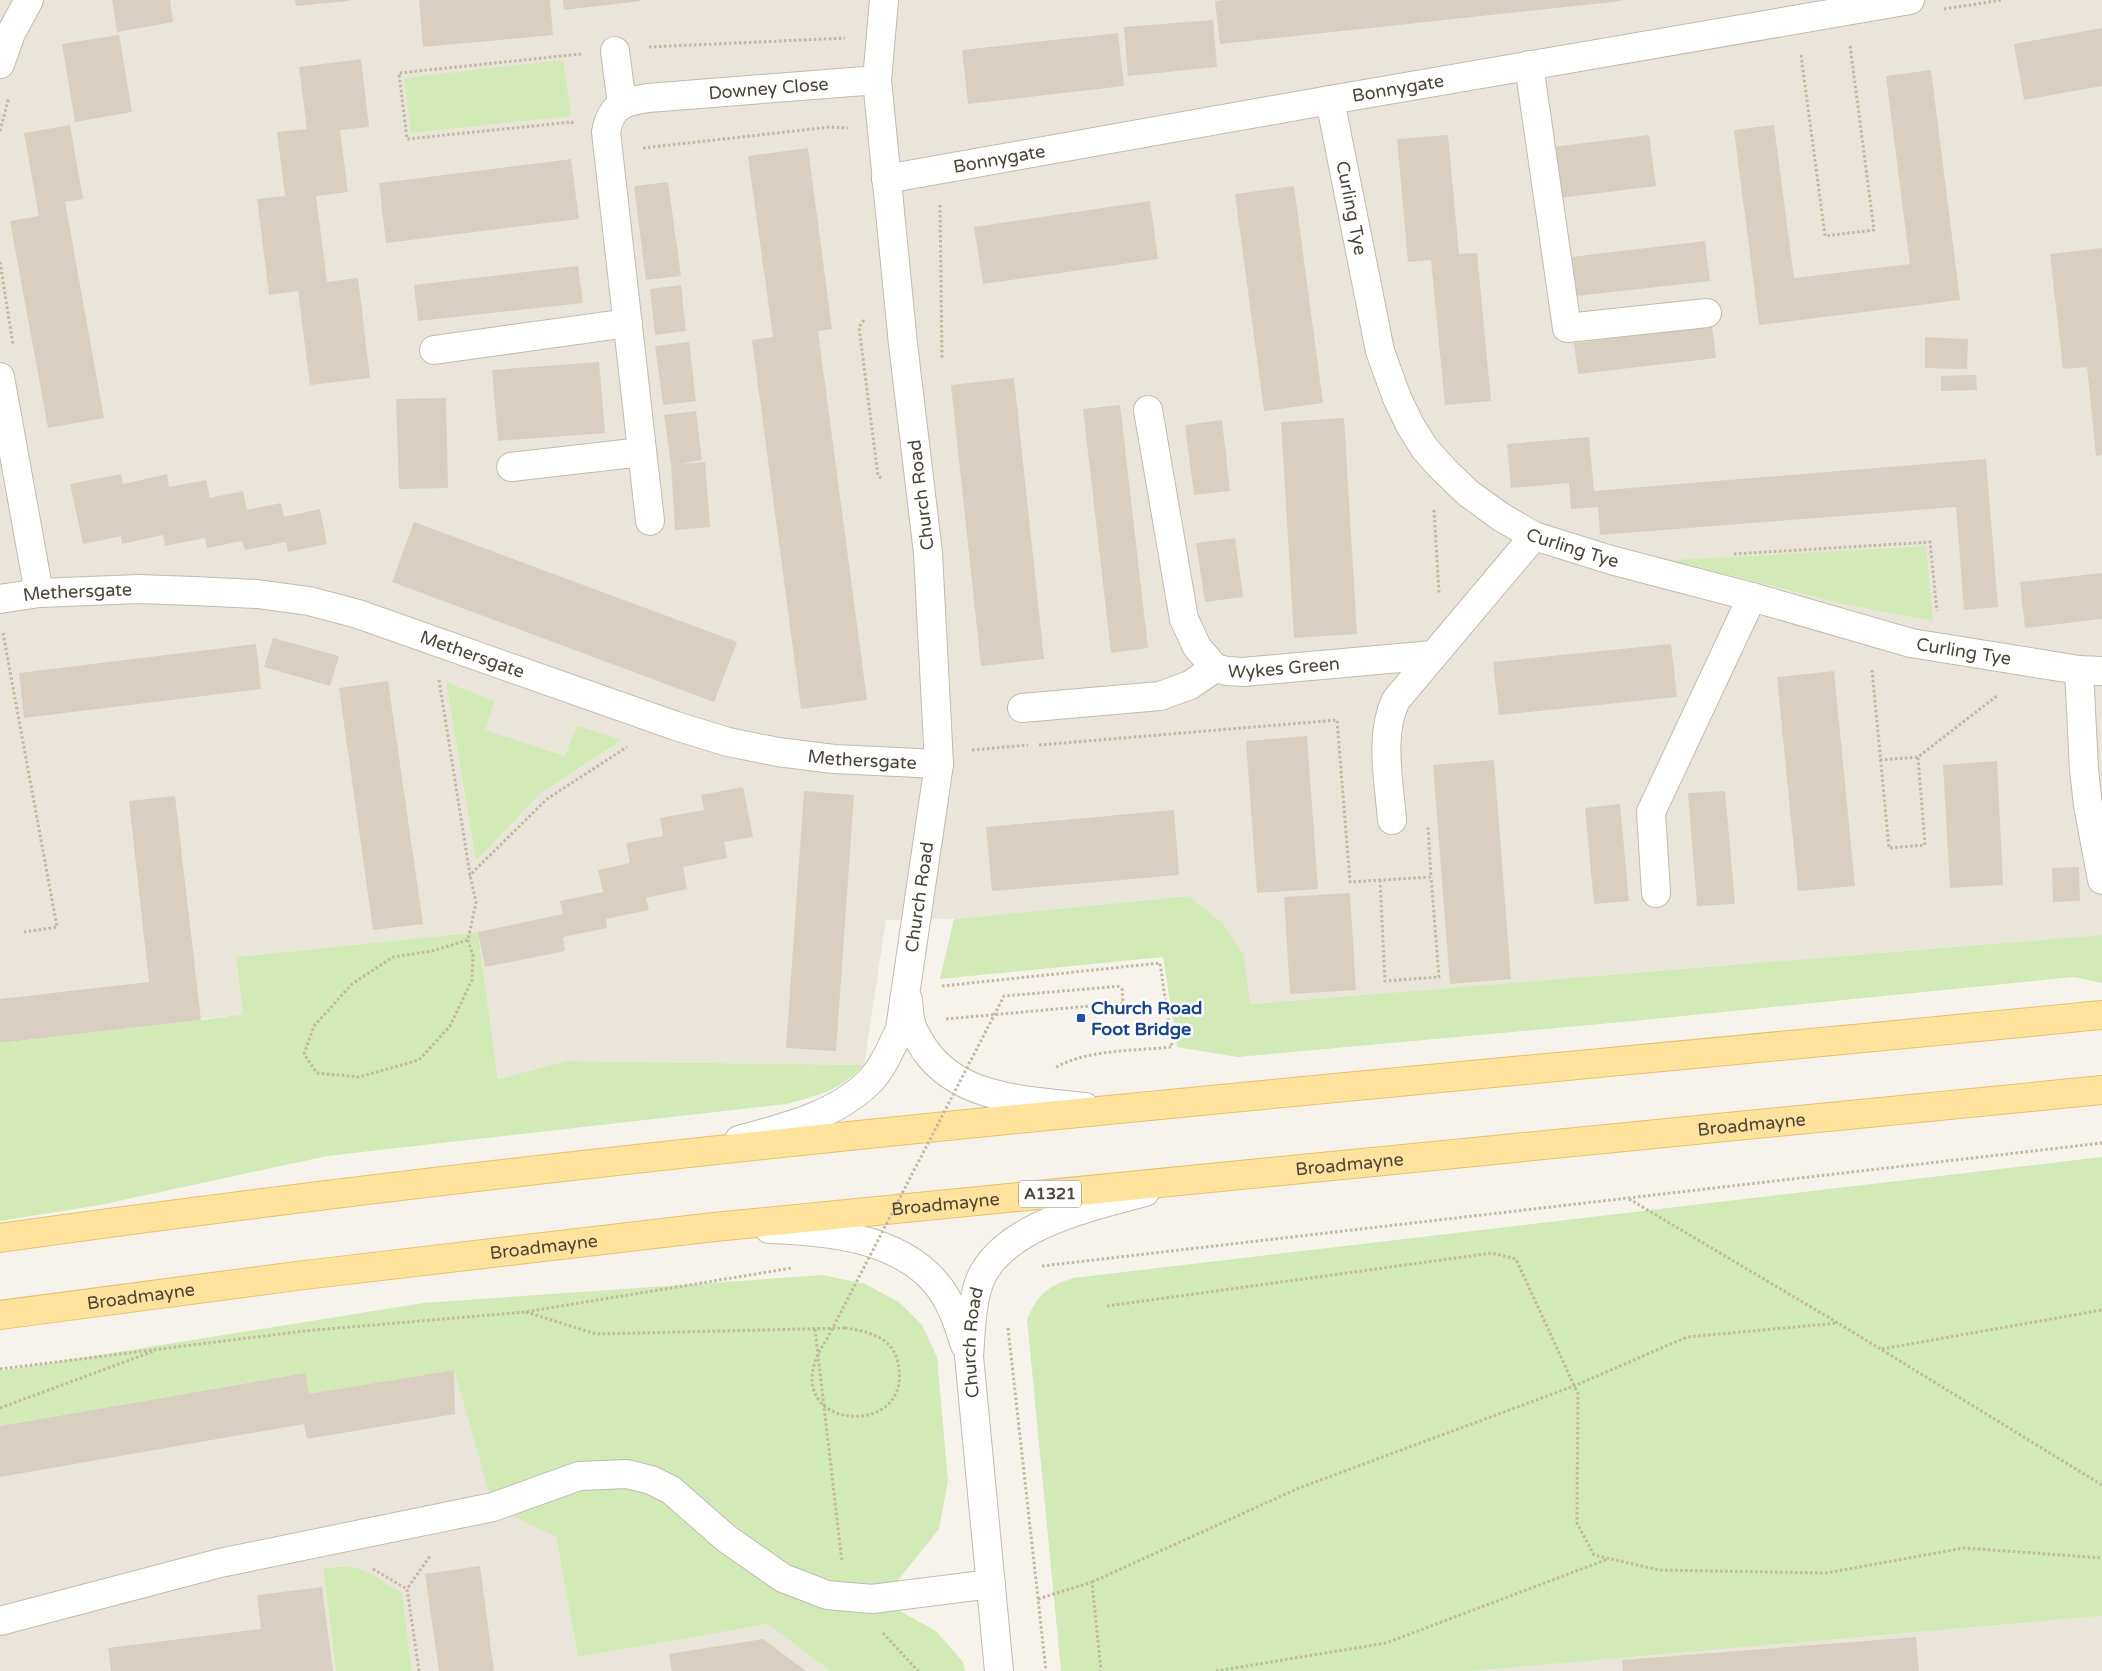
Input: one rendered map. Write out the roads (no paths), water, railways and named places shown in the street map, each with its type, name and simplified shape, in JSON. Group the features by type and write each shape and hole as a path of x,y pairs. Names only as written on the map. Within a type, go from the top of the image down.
{"main road":[{"path":"0,1238 315,1196 693,1152 2102,1015"},
{"name":"Broadmayne","path":"0,1315 306,1274 714,1226 2102,1090"}],"street":[{"path":"0,64 11,32 29,0"},
{"name":"Church Road","path":"884,0 877,80 903,344 928,553 939,764 920,988 911,1024 933,1061 950,1076 977,1090 1006,1097 1112,1110"},
{"name":"Bonnygate","path":"886,179 1529,65 1910,0"},
{"path":"615,51 622,104 615,109 609,120 606,132 650,521"},
{"path":"1529,65 1567,328 1707,313"},
{"name":"Downey Close","path":"622,104 648,98 877,80"},
{"name":"Curling Tye","path":"1330,100 1380,351 1397,398 1410,425 1425,449 1468,492 1501,517 1534,536 1611,560 1752,597 1911,643 2091,670"},
{"path":"434,350 628,323"},
{"path":"0,377 39,593"},
{"path":"1148,410 1184,620 1197,647 1215,668"},
{"path":"511,467 642,452"},
{"path":"1392,820 1386,734 1396,700 1534,536"},
{"name":"Methersgate","path":"0,599 39,593 140,589 257,594 309,601 358,614 676,726 728,742 834,759 939,764"},
{"path":"1656,894 1650,812 1752,597"},
{"name":"Wykes Green","path":"1022,708 1160,696 1190,685 1215,668 1243,672 1432,655"},
{"path":"2091,670 2087,797 2102,880"},
{"name":"Church Road","path":"693,1152 771,1131 817,1116 854,1096 870,1082 884,1062 920,988"},
{"name":"Church Road","path":"999,1671 969,1356 972,1311 981,1280 992,1262 1010,1244 1036,1226 1102,1204 1187,1180"},
{"path":"714,1226 790,1230 855,1238 893,1251 920,1268 937,1284 955,1313 969,1356"},
{"path":"0,1621 220,1563 493,1507 579,1476 627,1474 651,1480 670,1490 727,1539 783,1578 827,1595 872,1599 991,1584"}],"place":[{"name":"Church Road Foot Bridge","path":"1081,1018"}]}
